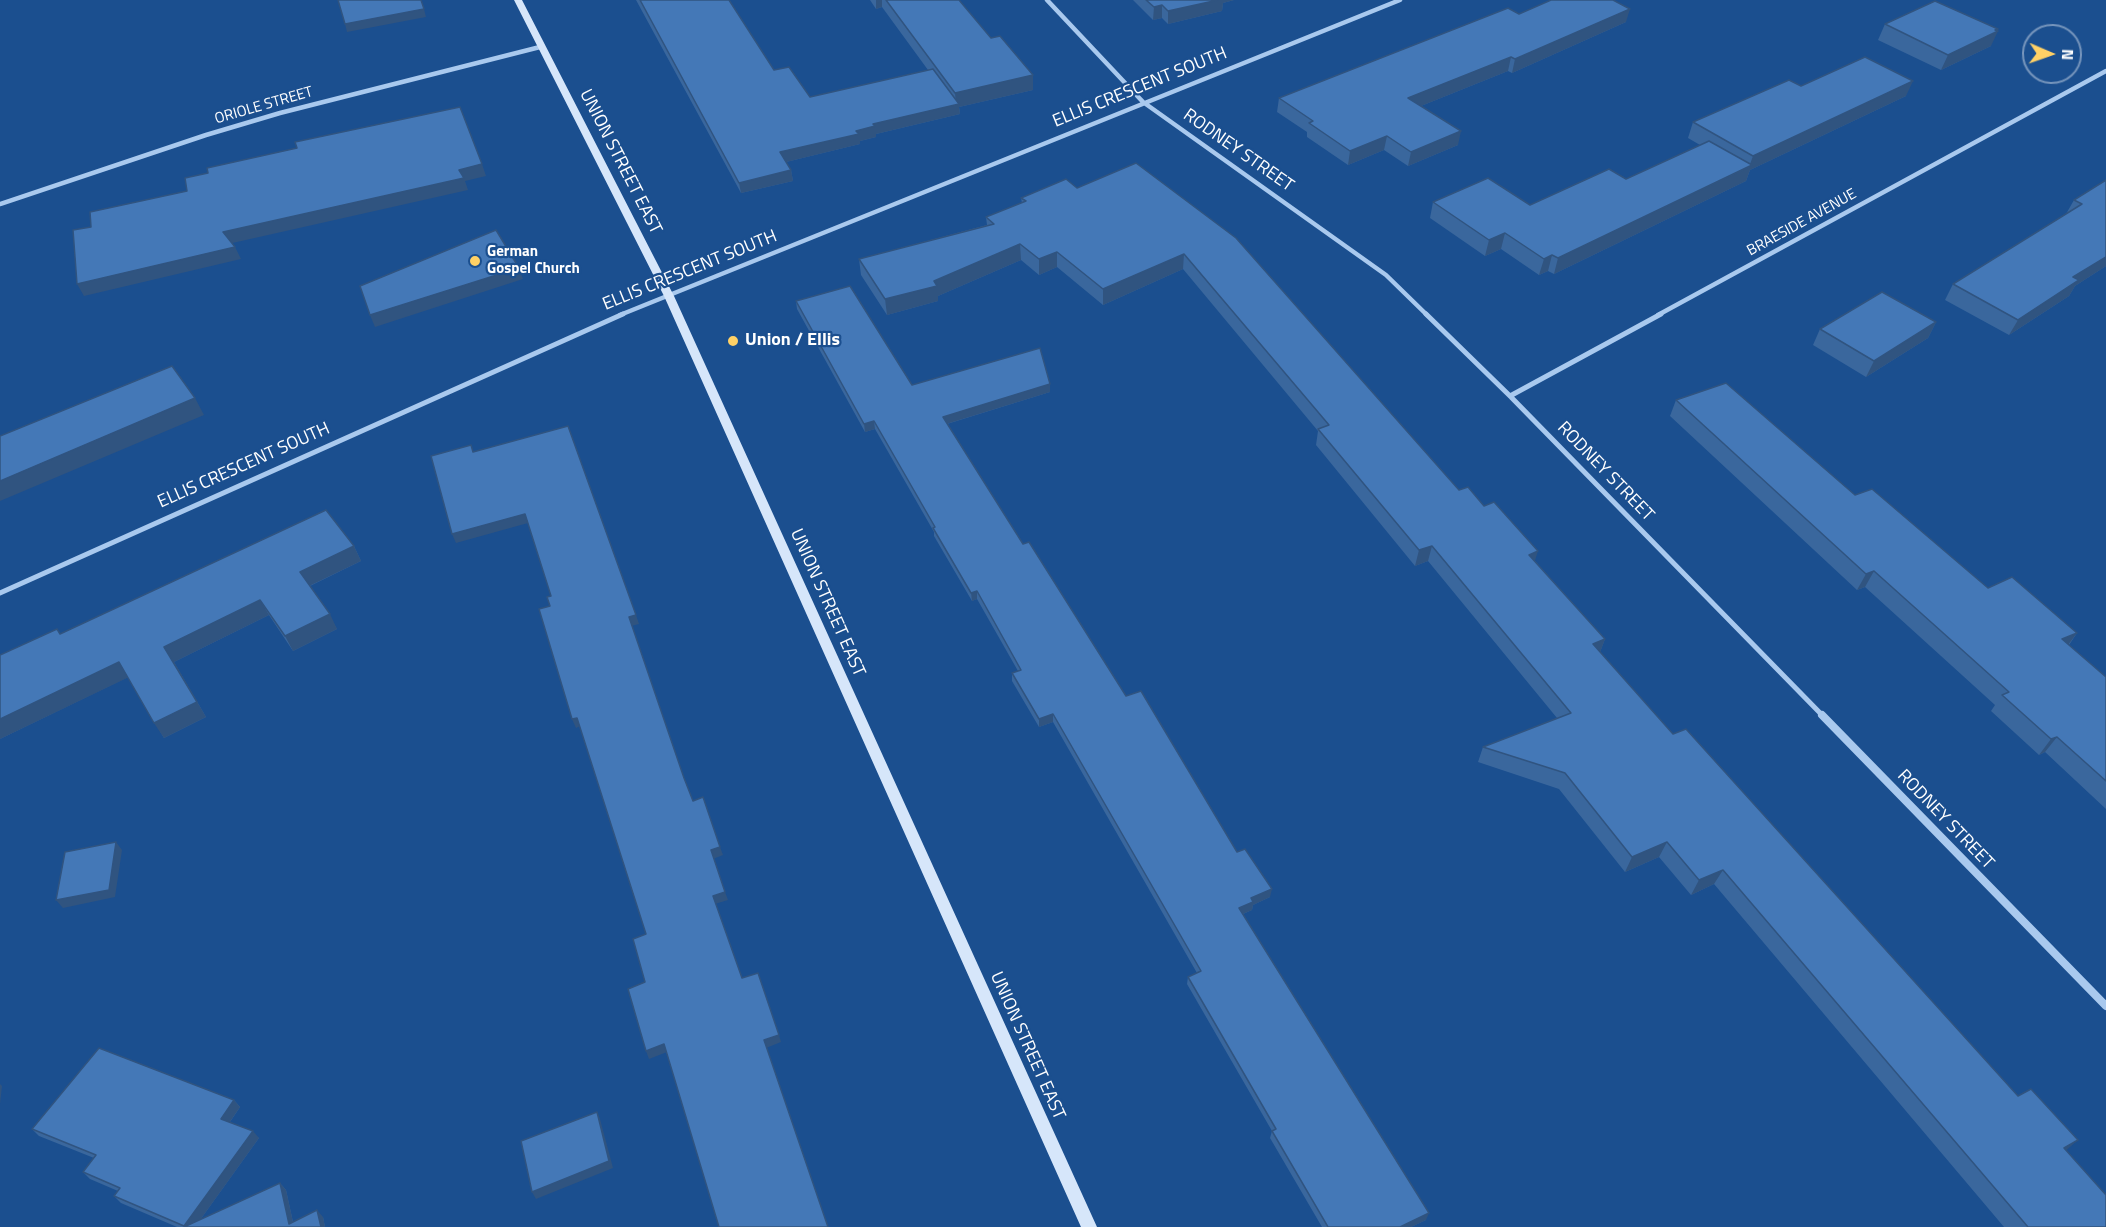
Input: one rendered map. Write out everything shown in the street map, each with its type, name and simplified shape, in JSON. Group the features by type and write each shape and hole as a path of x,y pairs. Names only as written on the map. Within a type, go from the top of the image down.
{"street":[{"name":"UNION STREET EAST","path":"518,0 669,296 1089,1227"},
{"name":"RODNEY STREET","path":"1047,0 1143,102 1386,275 1510,396 2106,1006"},
{"name":"ELLIS CRESCENT SOUTH","path":"0,593 575,334 1143,102 1400,0"},
{"name":"ORIOLE STREET","path":"0,204 206,135 280,113 540,46"},
{"name":"BRAESIDE AVENUE","path":"1510,396 2106,71"}],"building":[{"path":"338,0 421,0 424,9 345,24"},
{"path":"640,0 729,0 774,70 789,67 810,97 933,69 959,104 873,124 875,126 856,131 859,134 780,152 791,170 739,183"},
{"path":"886,0 959,0 991,38 1000,36 1033,75 955,93"},
{"path":"1146,0 1218,0 1168,11 1162,5 1154,7"},
{"path":"1551,0 1613,0 1630,9 1515,59 1511,57 1408,98 1461,131 1411,152 1387,136 1350,151 1309,123 1313,121 1279,98 1508,8 1519,14"},
{"path":"1935,1 1998,29 1995,30 1998,31 1948,55 1885,24"},
{"path":"1865,57 1913,81 1753,156 1693,122 1789,80 1801,86"},
{"path":"460,107 482,164 459,170 464,178 223,232 235,247 77,284 73,230 91,227 90,212 187,191 185,178 208,173 207,168 297,148 295,142"},
{"path":"1709,141 1752,165 1558,258 1552,255 1544,259 1505,233 1489,240 1433,202 1488,178 1530,205 1609,169 1626,179"},
{"path":"1136,163 1236,238 1459,490 1468,487 1484,506 1494,502 1538,551 1529,555 1605,639 1593,644 1673,734 1686,729 2018,1096 2031,1089 2078,1140 2064,1148 2106,1195 2106,1227 2028,1227 1723,870 1699,880 1667,842 1632,857 1565,773 1483,747 1571,713 1432,546 1419,550 1318,429 1329,425 1184,254 1103,289 1057,252 1039,259 1020,244 934,281 937,286 885,299 859,259 994,224 986,217 1026,201 1021,198 1066,179 1077,188"},
{"path":"2106,180 2106,257 2073,277 2079,280 2018,320 1953,284 2082,204 2074,200"},
{"path":"496,230 519,268 370,315 360,286"},
{"path":"850,286 912,385 1040,348 1050,384 943,417 1023,544 1029,542 1126,696 1141,691 1237,852 1245,849 1272,889 1251,898 1253,902 1239,908 1429,1213 1400,1227 1328,1227 1272,1131 1276,1129 1188,977 1201,971 1053,714 1039,719 1012,673 1021,670 977,591 971,593 874,421 864,424 796,301"},
{"path":"1882,292 1936,322 1874,361 1820,329"},
{"path":"172,366 195,398 0,481 0,436"},
{"path":"1726,383 1855,495 1872,489 1988,588 2012,577 2077,633 2062,639 2106,677 2106,781 2057,737 2051,739 2002,695 2009,692 1874,571 1866,574 1676,400"},
{"path":"568,426 636,615 629,617 684,778 693,801 703,797 720,847 711,850 725,892 713,896 742,978 758,973 779,1035 764,1040 828,1227 719,1227 664,1044 646,1051 628,989 645,982 633,939 646,934 577,718 572,719 539,609 550,606 547,597 551,596 525,514 452,534 431,456 471,445 473,452"},
{"path":"326,510 354,546 300,572 330,614 285,636 260,600 164,647 197,702 154,723 119,662 0,719 0,655 57,629 60,634"},
{"path":"116,842 109,890 56,900 65,852"},
{"path":"99,1048 234,1100 221,1119 253,1131 184,1226 114,1196 120,1188 83,1172 96,1155 32,1129"},
{"path":"597,1112 609,1161 532,1192 521,1141"},
{"path":"280,1183 289,1224 317,1210 321,1227 184,1227"}],"place":[{"name":"German Gospel Church","path":"475,261"},
{"name":"Union / Ellis","path":"733,341"}]}
